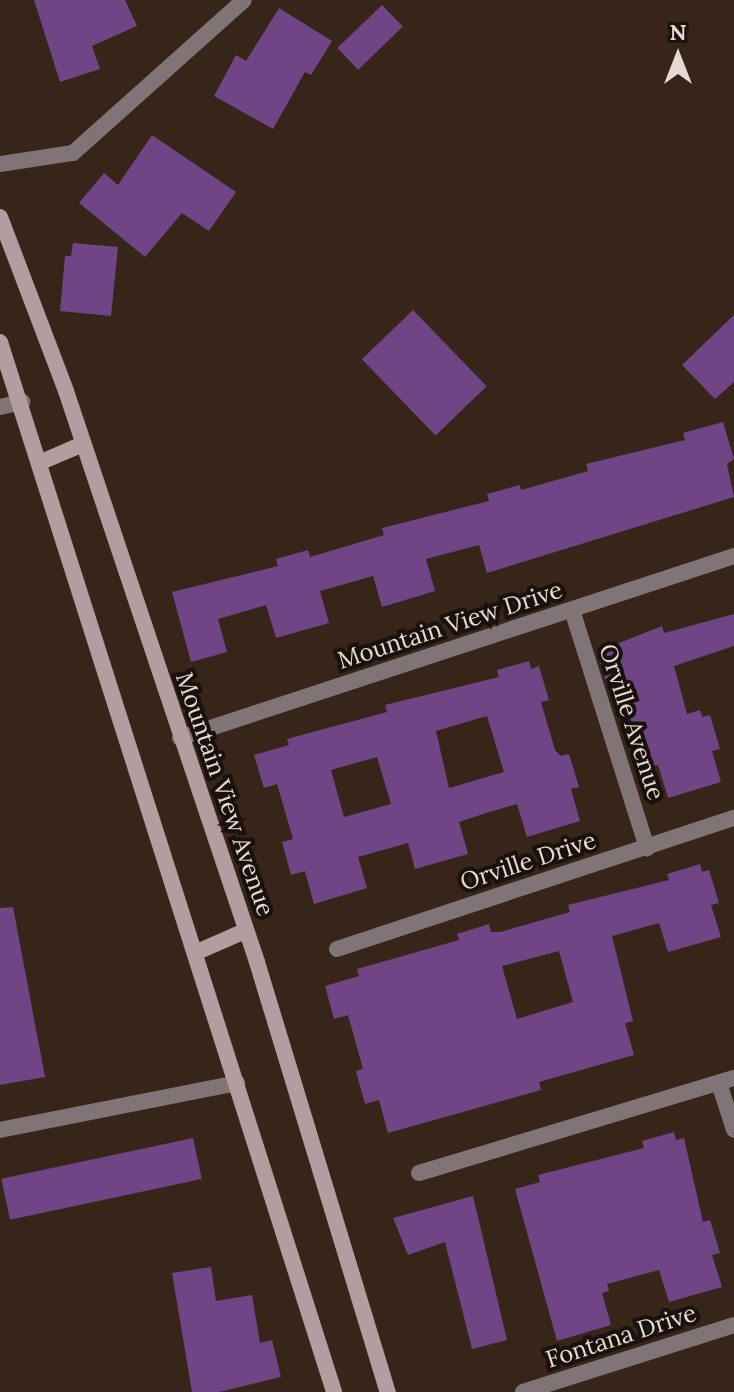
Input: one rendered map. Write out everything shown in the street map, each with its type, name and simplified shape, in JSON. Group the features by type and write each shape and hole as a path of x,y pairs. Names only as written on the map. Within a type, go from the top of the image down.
{"main road":[{"name":"Mountain View Avenue","path":"0,217 83,444 245,931 388,1392"},
{"path":"0,342 22,402 197,952 334,1392"},
{"path":"41,462 83,444"},
{"path":"197,952 245,931"}],"street":[{"path":"0,164 73,153 244,0"},
{"path":"0,407 22,402"},
{"name":"Mountain View Drive","path":"180,738 734,556"},
{"name":"Orville Avenue","path":"572,610 647,848"},
{"name":"Orville Drive","path":"337,949 734,818"},
{"path":"419,1173 726,1081 734,1130"},
{"path":"0,1130 237,1083"},
{"name":"Fontana Drive","path":"523,1392 734,1325"}],"building":[{"path":"34,0 125,0 137,26 92,46 100,69 60,82"},
{"path":"382,5 403,27 358,70 337,48"},
{"path":"279,8 332,41 311,75 305,72 273,129 214,96 236,55 246,61"},
{"path":"152,135 236,192 209,231 182,213 145,257 79,203 104,173 118,185"},
{"path":"73,243 118,247 111,316 60,311 65,256 71,256"},
{"path":"413,310 487,386 436,436 362,359"},
{"path":"734,315 734,382 715,399 682,365"},
{"path":"723,422 734,459 727,464 734,497 487,573 479,545 426,559 435,591 382,607 373,576 320,591 329,623 276,638 266,605 218,619 227,652 191,662 172,592 278,566 276,559 308,550 310,557 384,535 382,528 489,501 487,494 520,485 521,490 588,471 586,464 685,440 683,433"},
{"path":"734,614 734,646 674,666 687,714 700,710 702,717 710,715 720,749 712,751 721,782 668,798 658,765 645,769 620,681 607,685 597,652 662,626 664,633"},
{"path":"529,661 531,669 539,666 549,700 541,702 555,750 561,756 569,754 579,787 571,789 580,821 527,837 517,804 486,813 459,822 468,854 415,869 408,843 358,857 367,888 314,904 305,871 291,875 282,842 293,839 277,784 264,788 254,755 289,745 287,739 387,712 385,705 499,677 497,670","holes":["487,716 504,772 449,788 436,731","377,757 391,804 344,817 331,770"]},
{"path":"700,864 702,872 709,870 719,903 711,905 721,937 668,952 659,923 612,936 633,1021 625,1023 634,1055 539,1082 541,1090 388,1133 379,1100 365,1104 356,1071 363,1069 348,1015 334,1019 325,986 359,976 357,969 459,940 457,934 489,924 491,932 500,932 570,912 568,905 669,880 667,874","holes":["559,951 573,1002 517,1019 502,966"]},
{"path":"13,907 45,1077 0,1085 0,908"},
{"path":"674,1132 676,1140 684,1138 703,1222 710,1220 720,1253 712,1255 722,1287 669,1302 659,1270 607,1284 609,1291 602,1293 611,1325 557,1341 515,1189 540,1182 538,1175 644,1148 642,1141"},
{"path":"193,1138 202,1179 10,1220 1,1179"},
{"path":"473,1196 507,1340 472,1349 445,1242 408,1255 393,1218"},
{"path":"211,1267 216,1301 252,1295 260,1343 272,1340 281,1377 219,1392 192,1392 172,1273"}]}
